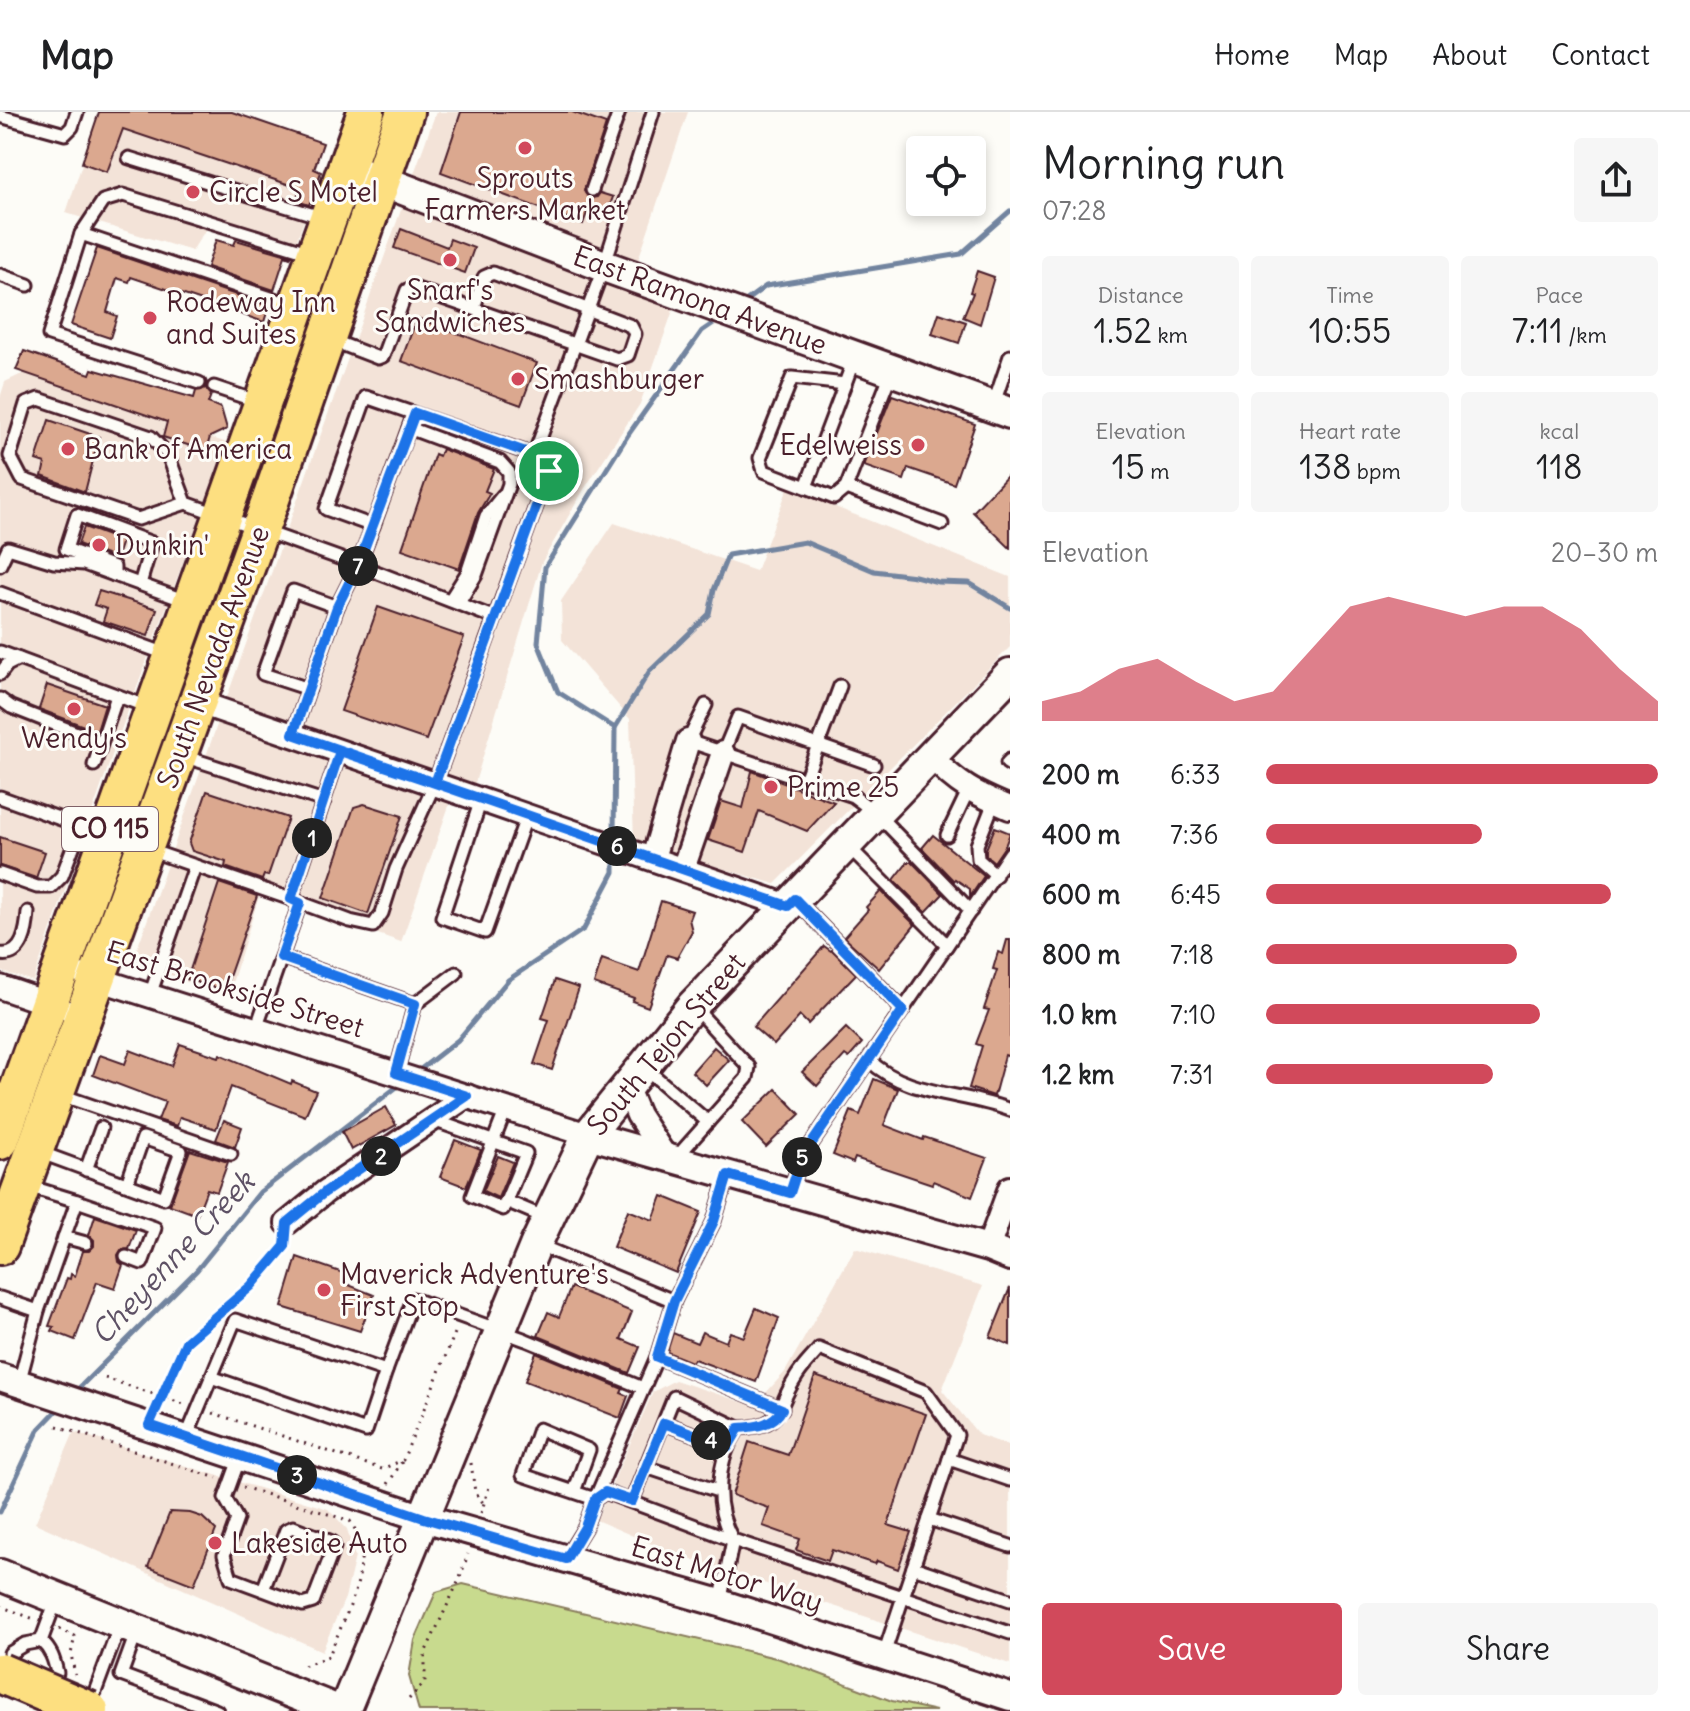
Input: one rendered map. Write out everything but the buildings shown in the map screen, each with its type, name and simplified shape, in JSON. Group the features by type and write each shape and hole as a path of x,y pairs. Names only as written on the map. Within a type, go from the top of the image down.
{"highway":[{"name":"South Nevada Avenue","path":"0,1141 61,968 94,831 152,709 366,112"},
{"name":"South Nevada Avenue","path":"0,1246 259,530 405,112"},
{"path":"191,598 199,631 185,667 187,683 197,702"},
{"path":"150,834 145,790 167,728 166,716 152,709"},
{"path":"5,1663 92,1701"}],"main road":[{"name":"East Ramona Avenue","path":"347,167 752,319 850,370 892,370 1001,410"},
{"name":"South Tejon Street","path":"341,1711 542,1231 588,1135 692,1006 1010,674"},
{"path":"8,1578 341,1711"}],"street":[{"path":"197,702 683,869 792,902"},
{"path":"653,858 688,741"},
{"path":"683,869 723,753"},
{"path":"932,757 968,791 1002,805"},
{"name":"East Brookside Street","path":"61,968 588,1135 999,1252"},
{"path":"0,987 84,1017"},
{"path":"634,1076 638,1115 670,1159"},
{"path":"287,1223 325,1192 467,1096"},
{"path":"999,1252 1010,1188"},
{"name":"East Motor Way","path":"20,1383 424,1518 720,1603 1010,1697"}],"lane":[{"path":"0,116 65,134 72,127 77,112"},
{"path":"592,190 619,112"},
{"path":"534,455 604,266 653,112"},
{"path":"129,158 328,219"},
{"path":"199,383 49,335 81,234 103,201 123,195 315,254"},
{"path":"81,234 296,307"},
{"path":"327,339 378,358 383,356 407,290 414,288 617,359 628,355 635,334 631,326 493,273 484,277 474,308"},
{"path":"0,275 28,285"},
{"path":"1001,410 1010,356"},
{"path":"806,487 850,370 792,378 760,458 764,471 834,498 846,488 892,370"},
{"path":"214,387 262,403"},
{"path":"150,834 195,866 350,921 373,926 382,913 396,869 435,783 549,471 534,455 366,397 326,509 373,526"},
{"path":"186,503 168,455 151,437 39,399 26,404 10,456 22,479 138,519 186,503 495,618"},
{"path":"293,734 337,607 358,565 415,413"},
{"path":"409,428 500,462 509,472 507,490 486,516 454,602"},
{"path":"846,488 942,524"},
{"path":"114,575 114,567 66,549 77,515 152,543 140,584"},
{"path":"0,565 8,548 54,562 84,564 191,598"},
{"path":"309,689 263,674 293,591 337,607"},
{"path":"0,593 171,656"},
{"path":"0,652 152,709"},
{"path":"0,674 7,665 19,659"},
{"path":"805,780 840,686"},
{"path":"94,765 117,696"},
{"path":"0,699 11,707 100,742"},
{"path":"706,705 688,741 853,796 877,814 971,911"},
{"path":"723,753 738,717 874,765"},
{"path":"256,1029 281,957 340,751"},
{"path":"178,754 324,801"},
{"path":"947,835 968,791"},
{"path":"0,797 94,831 51,887 37,887 0,874"},
{"path":"481,799 442,917 485,932 527,815"},
{"path":"996,875 978,859 977,845 1002,805"},
{"path":"847,845 947,945"},
{"path":"790,1193 801,1159 1010,853"},
{"path":"150,995 195,866"},
{"path":"792,902 903,1010"},
{"path":"0,954 15,952 26,931 28,912"},
{"path":"281,957 415,1004"},
{"path":"389,1071 415,1004 456,973"},
{"path":"670,1159 747,1078 749,1067 692,1006"},
{"path":"869,1060 884,1075 906,1084 989,1102 1010,1110"},
{"path":"634,1076 708,1122"},
{"path":"56,1094 231,1154"},
{"path":"433,1120 493,1142 526,1153 510,1183 503,1209 472,1196 486,1173 493,1142 506,1109"},
{"path":"86,1170 101,1128"},
{"path":"35,1151 164,1198 181,1151 143,1138 127,1184"},
{"path":"566,1559 585,1527 657,1357 674,1301 714,1221 728,1175"},
{"path":"22,1185 155,1228 142,1263 126,1257"},
{"path":"20,1383 38,1311 77,1201"},
{"path":"506,1201 542,1231 674,1301"},
{"path":"64,1237 86,1243"},
{"path":"0,1298 38,1311"},
{"path":"211,1377 366,1431 413,1299 500,1330 643,1388"},
{"path":"186,1438 235,1320 386,1371"},
{"path":"632,1501 674,1397 739,1428 759,1427 779,1415 795,1378 819,1349 926,1392 957,1435 883,1658"},
{"path":"657,1357 782,1409"},
{"path":"664,1423 728,1447"},
{"path":"720,1603 733,1540 723,1525 718,1491 728,1447 739,1428"},
{"path":"574,1492 589,1450 539,1429 523,1475 574,1492 595,1499"},
{"path":"241,1456 225,1498 237,1519 224,1555 231,1578 263,1590 303,1605 313,1602 334,1547 332,1542 293,1527 286,1530 263,1590"},
{"path":"949,1459 1010,1480"},
{"path":"646,1467 718,1491"},
{"path":"595,1499 605,1492 733,1540 1010,1633"},
{"path":"929,1519 1010,1546"},
{"path":"913,1567 1010,1600"},
{"path":"41,1641 57,1598"},
{"path":"92,1701 103,1670 129,1627"},
{"path":"121,1675 129,1627"},
{"path":"5,1663 25,1644 41,1641 49,1647 57,1673"},
{"path":"103,1670 217,1711"}],"path":[{"path":"149,1425 186,1342 251,1286 285,1246 287,1223"},
{"path":"57,1426 350,1521 357,1531 363,1567 329,1656 304,1666 300,1674"},
{"path":"409,1699 425,1682 425,1653 460,1578"}],"shaded area":[{"name":"Circle S Motel","path":"99,112 146,112 321,172 292,254 206,229 192,251 66,213"},
{"path":"436,112 688,112 638,260 684,279 640,404 583,491 542,562 467,809 450,803 401,942 260,893 228,996 132,963"},
{"path":"24,373 227,443 33,981 0,971 0,398 5,382"},
{"path":"788,488 1010,577 1010,647 775,884 634,842 630,719 562,640 561,601 614,523 756,571"},
{"path":"855,1248 983,1286 942,1390 979,1435 1010,1446 1010,1664 675,1554 596,1520 653,1392 675,1380 754,1406 785,1372"},
{"name":"Lakeside Auto","path":"74,1432 328,1509 347,1529 355,1557 345,1598 322,1651 35,1523"}],"green space":[{"path":"463,1584 780,1659 892,1701 936,1711 419,1711 409,1676 415,1640 436,1592"}],"waterway":[{"name":"Cheyenne Creek","path":"740,305 766,286 961,254 1010,211"},
{"name":"Cheyenne Creek","path":"614,838 615,728 558,692 538,643 545,567 628,435 702,331 718,320"},
{"path":"615,728 649,672 709,614 714,590 728,555 805,542 874,571 938,582 969,583 1010,608"},
{"name":"Cheyenne Creek","path":"417,1072 458,1040 508,980 584,929 614,872 614,852"},
{"name":"Cheyenne Creek","path":"74,1393 197,1270 260,1192 402,1083"},
{"name":"Cheyenne Creek","path":"0,1512 39,1429 61,1406"}],"place":[{"name":"Sprouts Farmers Market","path":"525,148"},
{"name":"Circle S Motel","path":"193,192"},
{"name":"Snarf's Sandwiches","path":"450,260"},
{"name":"Rodeway Inn and Suites","path":"150,318"},
{"name":"Smashburger","path":"518,379"},
{"name":"Edelweiss","path":"918,445"},
{"name":"Bank of America","path":"68,449"},
{"name":"Dunkin'","path":"99,545"},
{"name":"Wendy's","path":"74,709"},
{"name":"Prime 25","path":"771,787"},
{"name":"Maverick Adventure's First Stop","path":"324,1290"},
{"name":"Lakeside Auto","path":"215,1543"}],"route":[{"path":"549,471 435,783 340,751 291,899 300,903 281,957 415,1004 396,1073 467,1096 325,1192 287,1223 285,1246 251,1286 186,1342 149,1425 424,1518 566,1559 585,1527 595,1499 605,1492 632,1501 664,1423 728,1447 739,1428 759,1427 779,1415 782,1409 657,1357 664,1330 674,1301 714,1221 728,1175 790,1193 801,1159 903,1010 795,899 788,906 631,850 527,815 435,783 293,734 337,607 358,565 415,413 534,455 549,471"}]}
